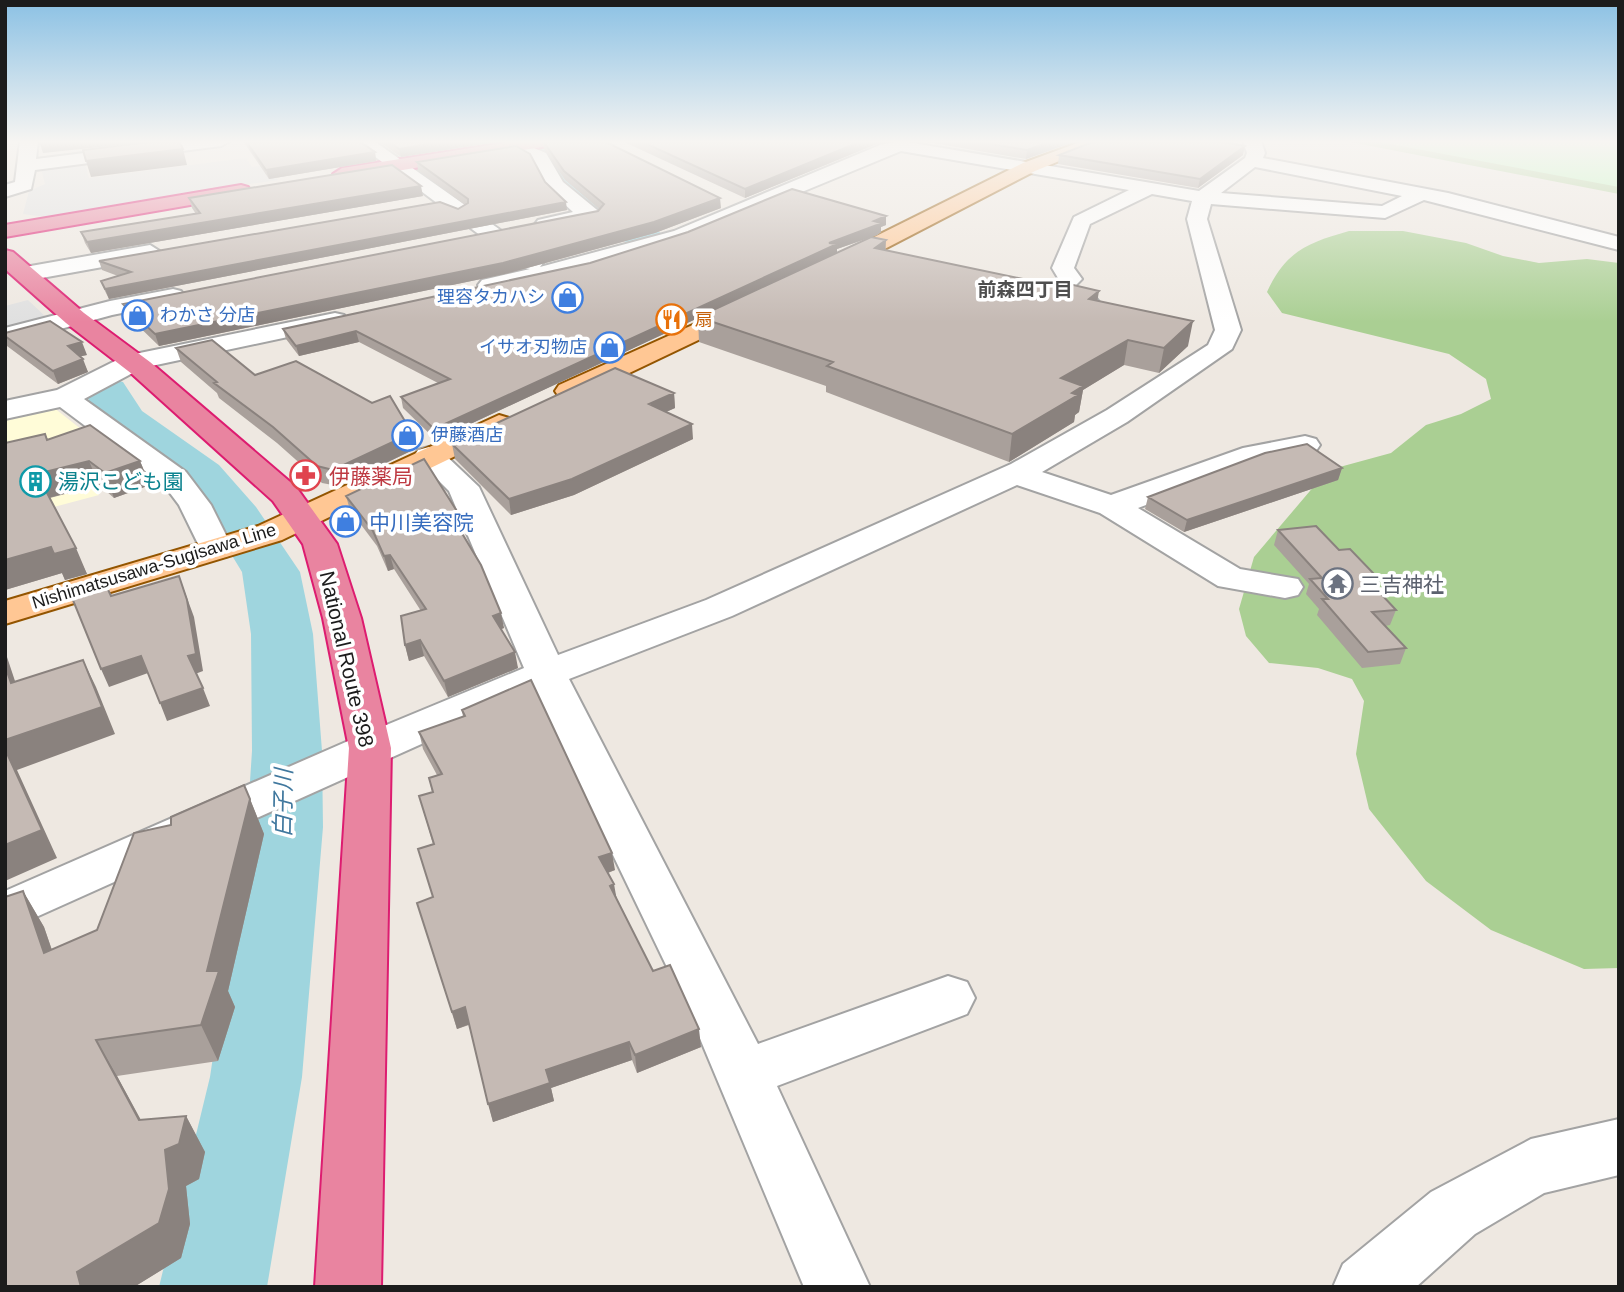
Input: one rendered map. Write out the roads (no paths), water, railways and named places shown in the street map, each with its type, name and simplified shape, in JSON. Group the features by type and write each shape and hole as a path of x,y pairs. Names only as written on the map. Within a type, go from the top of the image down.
{"highway":[{"path":"5,231 182,201"},
{"name":"National Route 398","path":"15,265 75,318 134,362 285,494 287,524 320,544 342,618 353,756 348,1287"}],"main road":[{"path":"814,275 964,201"},
{"path":"542,403 765,298"},
{"name":"Nishimatsusawa-Sugisawa Line","path":"5,613 222,548 287,524 517,415"}],"street":[{"path":"418,206 443,201"},
{"path":"445,201 545,272"},
{"path":"465,239 592,214 571,201"},
{"path":"729,201 747,209"},
{"path":"464,291 635,249 765,201"},
{"path":"1103,306 1053,295 1070,279 1063,268 1070,256 1080,221 1121,201"},
{"path":"5,912 194,830 353,756 546,674 719,608 1016,474 1117,416 1219,349 1214,333 1228,330 1197,219 1202,201"},
{"path":"1255,201 1385,212 1406,201"},
{"path":"1453,201 1511,214 1619,244"},
{"path":"15,265 176,248"},
{"path":"5,336 189,293"},
{"path":"5,411 66,397 134,362 355,315"},
{"path":"66,397 88,419 167,473 186,491 222,548"},
{"path":"1112,506 1254,454 1305,445"},
{"path":"429,456 463,487 546,674 718,1017 838,1287"},
{"path":"1016,474 1112,506 1231,578 1285,587"},
{"path":"743,1074 948,999"},
{"path":"1366,1287 1453,1213 1531,1168 1619,1147"}],"waterway":[{"name":"白子川","path":"583,201 663,251 599,271"},
{"name":"白子川","path":"107,392 124,420 201,476 237,519 271,572 282,634 287,751 285,827 256,1077 213,1287"}],"place":[{"name":"理容タカハシ","path":"568,297"},
{"name":"わかさ 分店","path":"137,315"},
{"name":"扇","path":"672,320"},
{"name":"イサオ刃物店","path":"610,347"},
{"name":"伊藤酒店","path":"408,435"},
{"name":"伊藤薬局","path":"306,476"},
{"name":"湯沢こども園","path":"35,481"},
{"name":"中川美容院","path":"346,522"},
{"name":"三吉神社","path":"1337,584"}],"district":[{"name":"前森四丁目","path":"1025,289"}]}
